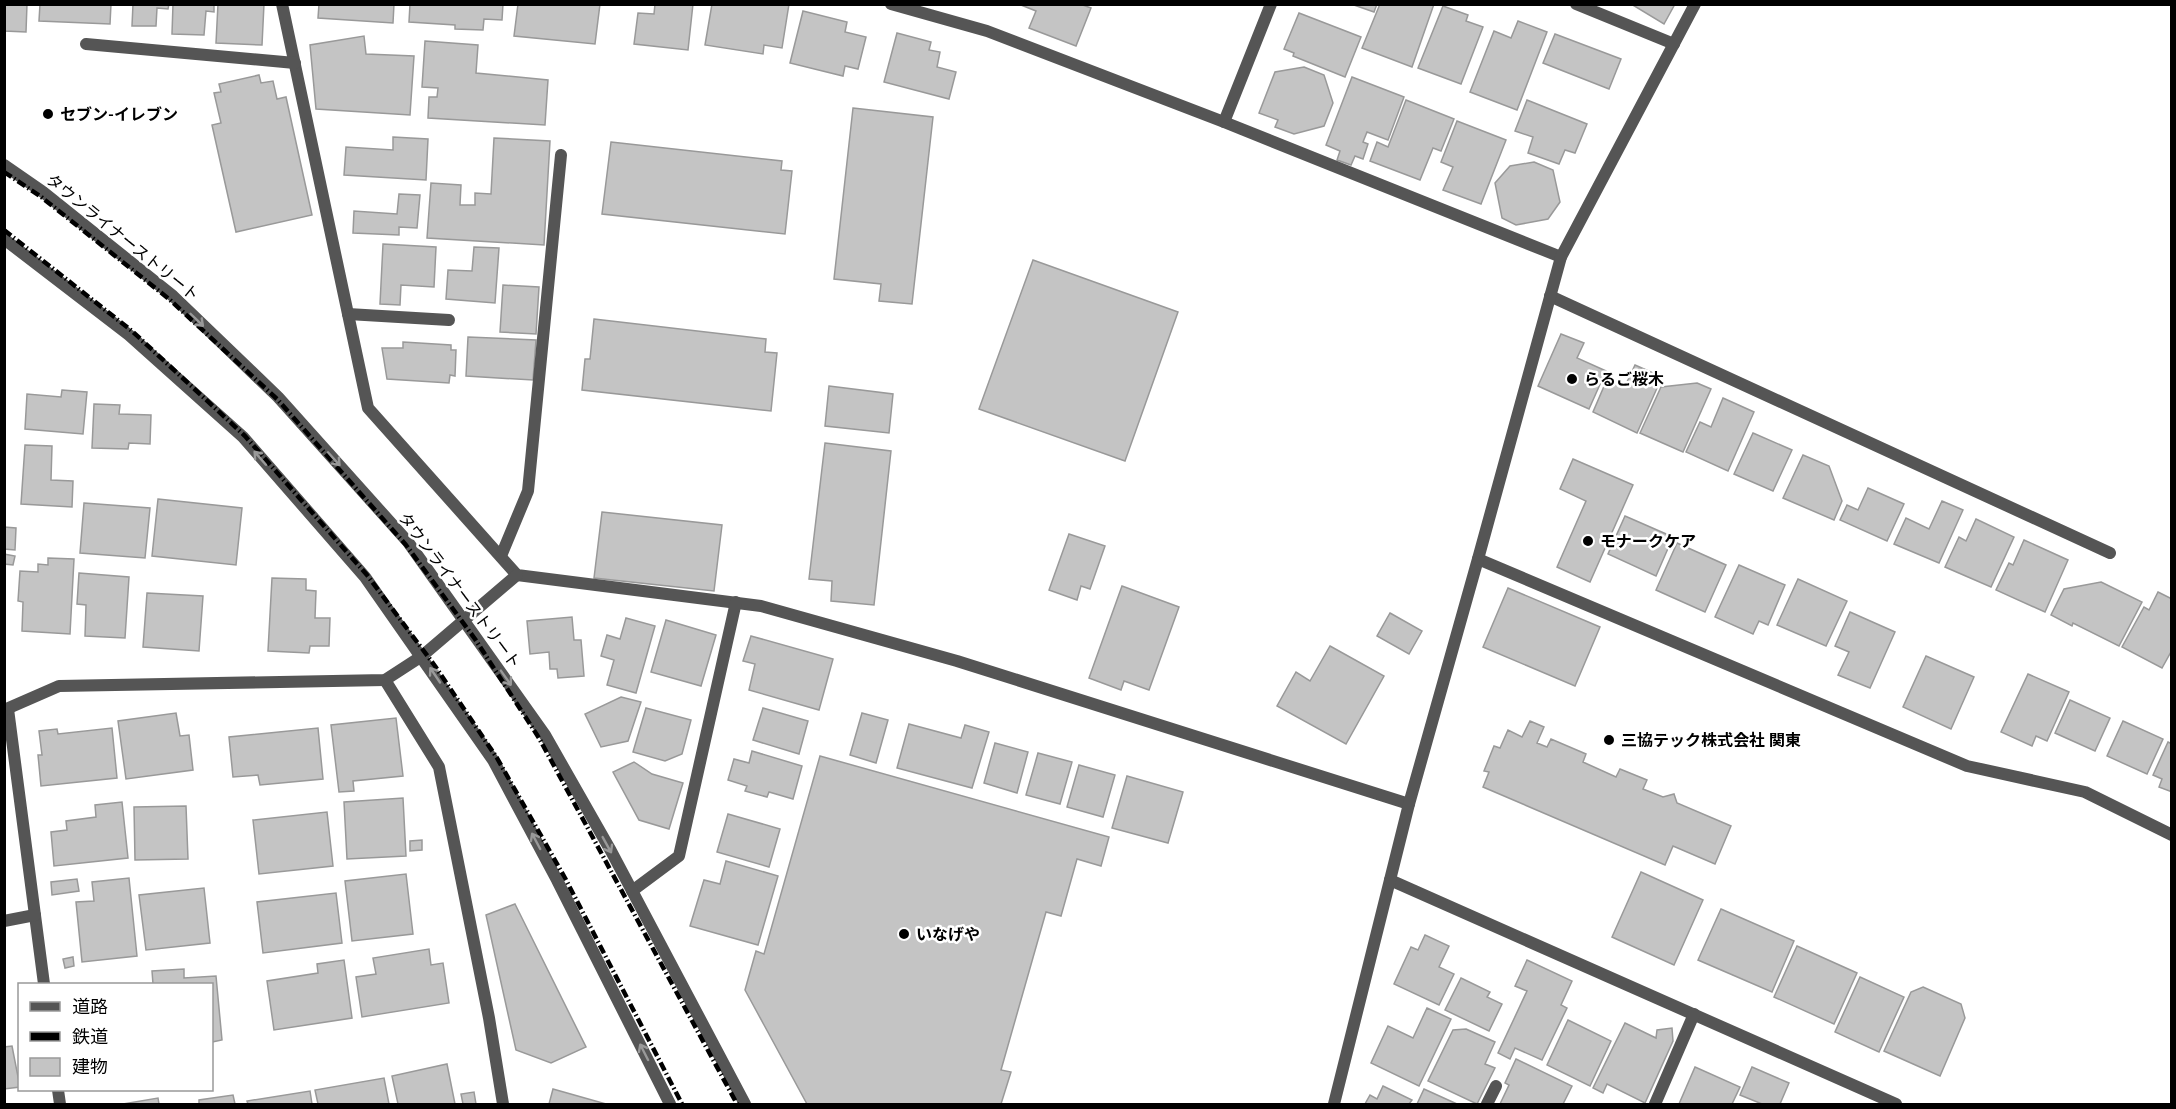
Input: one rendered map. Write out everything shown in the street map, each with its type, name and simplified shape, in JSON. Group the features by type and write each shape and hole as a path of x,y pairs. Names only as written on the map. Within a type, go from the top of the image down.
{"street":[{"path":"282,4 368,408 517,575 761,606 957,660 1409,804"},
{"path":"891,4 987,31 1224,122 1561,257"},
{"path":"1224,122 1271,4"},
{"path":"1576,4 1674,44"},
{"path":"1334,1104 1409,804 1561,257 1695,4"},
{"path":"86,44 295,63"},
{"path":"501,556 528,491 561,155"},
{"name":"タウンライナーストリート","path":"4,165 43,192 173,297 278,397 408,542 545,735 632,891 745,1104"},
{"path":"4,239 129,335 243,437 365,577 493,760 557,880 670,1104"},
{"path":"1550,296 2110,553"},
{"path":"348,314 449,320"},
{"path":"1478,559 1967,766 2085,792 2172,835"},
{"path":"44,983 6,710 58,686 385,680 422,656 517,575"},
{"path":"632,891 679,856 736,602"},
{"path":"385,680 440,767 489,1018 503,1104"},
{"path":"1390,880 1896,1104"},
{"path":"4,921 35,915"},
{"path":"1655,1104 1694,1014"},
{"path":"1487,1104 1496,1086"}],"building":[{"path":"4,4 27,4 26,32 4,31"},
{"path":"40,4 111,4 110,24 39,21"},
{"path":"133,4 169,4 168,9 157,8 156,26 132,26"},
{"path":"173,4 214,4 214,12 206,11 204,35 172,34"},
{"path":"218,4 264,4 262,45 216,43"},
{"path":"319,4 394,4 393,23 318,18"},
{"path":"410,4 503,4 502,20 484,19 483,30 455,29 455,25 409,22"},
{"path":"518,4 600,4 595,44 514,36"},
{"path":"655,4 693,4 688,50 634,44 638,13 654,14"},
{"path":"712,4 789,4 782,48 764,45 763,54 705,45"},
{"path":"1080,4 1091,8 1076,46 1029,28 1036,11 1021,5"},
{"path":"1351,4 1377,4 1374,12"},
{"path":"1380,4 1434,4 1412,67 1362,48"},
{"path":"1631,4 1675,4 1664,24"},
{"path":"1443,6 1468,15 1466,21 1483,27 1461,84 1418,68"},
{"path":"803,11 847,22 845,32 866,37 858,69 845,66 843,76 790,63"},
{"path":"1299,13 1361,37 1345,77 1293,56 1294,53 1284,49"},
{"path":"1518,21 1547,32 1517,110 1470,92 1494,31 1511,38"},
{"path":"897,33 931,42 929,50 940,52 937,67 956,72 949,99 884,82"},
{"path":"1555,34 1621,59 1609,89 1543,63"},
{"path":"364,36 366,54 414,56 410,115 316,109 310,45"},
{"path":"425,41 478,45 476,73 548,80 545,125 428,118 429,97 437,97 438,88 422,87"},
{"path":"1304,67 1324,75 1333,103 1324,126 1294,134 1275,127 1278,120 1259,113 1275,72"},
{"path":"259,75 261,83 273,81 277,99 286,97 312,215 236,232 212,125 221,123 214,93 221,92 219,84"},
{"path":"1352,77 1404,97 1388,140 1367,132 1363,142 1368,144 1363,159 1355,156 1351,165 1337,160 1340,151 1326,145"},
{"path":"1406,100 1454,119 1441,151 1433,148 1420,180 1370,161 1377,142 1388,147"},
{"path":"1527,100 1587,124 1575,153 1565,150 1559,164 1528,153 1533,137 1515,131"},
{"path":"853,108 933,117 912,304 879,301 881,284 834,279"},
{"path":"1457,121 1506,140 1481,204 1443,190 1453,167 1441,162"},
{"path":"393,137 428,139 426,180 344,175 346,147 393,150"},
{"path":"494,138 550,141 544,245 427,238 431,183 461,185 460,205 475,205 475,193 491,194"},
{"path":"611,142 782,161 781,170 792,171 785,234 602,214"},
{"path":"1534,162 1553,170 1560,202 1548,219 1516,225 1502,218 1495,183 1510,166"},
{"path":"399,194 420,195 417,228 399,227 399,235 353,233 354,211 397,214"},
{"path":"383,244 436,247 434,287 401,285 400,305 380,304"},
{"path":"474,247 499,248 495,303 446,299 448,270 472,271"},
{"path":"1033,260 1178,312 1125,461 979,409"},
{"path":"503,285 539,287 536,334 500,332"},
{"path":"594,319 766,339 765,352 777,353 771,411 582,390 585,359 590,359"},
{"name":"らるご桜木","path":"1561,334 1584,343 1577,358 1606,371 1589,409 1538,386"},
{"path":"468,337 536,340 533,380 466,376"},
{"path":"403,342 451,345 451,350 456,350 455,376 450,375 449,383 387,379 382,348 403,348"},
{"path":"1635,365 1662,377 1637,433 1593,412 1608,377 1626,384"},
{"path":"1697,383 1711,389 1683,452 1640,433 1661,387"},
{"path":"829,386 893,394 889,433 825,426"},
{"path":"62,390 87,392 83,434 25,429 27,394 61,397"},
{"path":"1723,398 1754,412 1728,471 1686,452 1700,422 1711,427"},
{"path":"94,404 120,405 119,414 151,415 150,444 129,443 128,449 92,448"},
{"path":"1753,433 1792,450 1773,491 1734,474"},
{"path":"825,443 891,451 874,605 831,601 832,581 809,579"},
{"path":"25,445 52,446 51,480 73,481 72,507 21,504"},
{"path":"1803,455 1829,466 1842,501 1834,520 1783,498"},
{"name":"モナークケア","path":"1573,459 1633,485 1590,582 1557,567 1586,501 1560,489"},
{"path":"1868,488 1904,504 1887,541 1840,520 1847,505 1858,510"},
{"path":"158,499 242,508 236,565 152,556"},
{"path":"1942,501 1963,510 1939,563 1894,544 1906,518 1929,529"},
{"path":"84,503 150,508 145,558 80,553"},
{"path":"602,512 722,525 714,591 594,578"},
{"path":"1625,516 1673,537 1656,576 1608,554"},
{"path":"1976,519 2014,537 1991,587 1945,567 1959,537 1966,541"},
{"path":"4,527 16,528 15,550 4,549"},
{"path":"1069,534 1105,546 1090,589 1081,586 1077,600 1049,590"},
{"path":"2024,540 2068,560 2045,612 1996,590 2009,563 2013,565"},
{"path":"1677,543 1726,565 1705,612 1656,590"},
{"path":"4,554 15,556 13,565 4,564"},
{"path":"48,558 74,559 70,634 22,631 23,602 18,601 20,571 38,572 38,564 48,565"},
{"path":"1739,565 1785,585 1768,625 1759,621 1753,634 1715,617"},
{"path":"79,573 129,577 125,638 85,636 86,605 77,604"},
{"path":"272,578 306,579 306,590 316,591 315,618 330,618 329,646 310,646 309,653 268,651"},
{"path":"1798,579 1847,601 1826,646 1777,625"},
{"path":"2101,582 2142,602 2119,646 2073,623 2072,626 2051,615 2064,589"},
{"path":"1122,586 1179,607 1149,690 1124,681 1121,690 1089,678"},
{"path":"1508,588 1600,627 1575,686 1483,647"},
{"path":"2158,592 2172,599 2172,650 2162,668 2122,647 2144,607 2149,610"},
{"path":"147,593 203,596 199,651 143,647"},
{"path":"1850,612 1895,632 1870,688 1838,675 1849,652 1835,646"},
{"path":"1390,613 1422,631 1409,654 1377,636"},
{"path":"572,617 574,640 581,640 584,676 558,678 557,669 550,669 549,652 530,654 527,621"},
{"path":"626,618 655,626 636,693 607,685 614,660 601,656 607,635 620,639"},
{"path":"666,620 716,635 701,686 651,672"},
{"path":"751,636 833,659 819,710 749,690 755,664 743,661"},
{"path":"1330,646 1384,676 1346,744 1277,706 1296,672 1310,681"},
{"path":"1926,656 1974,677 1951,729 1903,707"},
{"path":"2028,674 2069,692 2047,741 2036,736 2032,746 2001,732"},
{"path":"621,697 641,702 628,741 601,747 585,714"},
{"path":"2070,700 2110,718 2095,751 2055,733"},
{"path":"646,708 691,720 682,754 665,761 633,752"},
{"path":"763,708 808,721 799,754 753,740"},
{"path":"176,713 180,736 189,735 193,770 126,779 118,721"},
{"path":"862,713 888,720 876,763 850,755"},
{"path":"396,718 403,776 353,781 354,791 339,792 331,725"},
{"path":"1530,721 1544,727 1537,743 1547,747 1551,739 1586,754 1583,762 1616,777 1620,769 1647,780 1643,789 1663,797 1674,794 1677,803 1731,826 1715,864 1673,846 1665,865 1483,787 1489,772 1484,771 1494,746 1500,748 1508,730 1522,737"},
{"path":"2123,721 2163,739 2147,774 2107,756"},
{"path":"909,724 961,738 965,725 989,732 972,788 897,768"},
{"path":"112,728 117,778 41,786 38,755 42,755 39,731 57,729 58,734"},
{"path":"318,728 323,779 260,785 258,775 233,777 229,737"},
{"path":"2168,742 2172,744 2172,792 2159,787 2162,779 2153,775"},
{"path":"995,743 1028,752 1017,793 984,783"},
{"path":"752,751 802,766 793,799 769,792 767,797 745,791 747,786 728,780 734,759 749,763"},
{"path":"1038,753 1072,762 1060,804 1026,795"},
{"name":"いなげや","path":"820,756 1109,837 1101,866 1077,859 1061,916 1046,912 1001,1070 1011,1072 1001,1104 807,1104 745,990 756,951 764,954"},
{"path":"634,762 652,774 683,783 669,829 639,820 613,772"},
{"path":"1079,765 1115,775 1103,817 1067,807"},
{"path":"1127,776 1183,792 1168,843 1112,828"},
{"path":"403,798 406,856 347,859 344,802"},
{"path":"122,802 128,858 54,866 51,832 67,830 66,821 96,817 95,805"},
{"path":"186,806 188,859 135,860 134,807"},
{"path":"327,812 333,866 259,874 253,820"},
{"path":"728,814 780,829 769,867 717,852"},
{"path":"422,840 422,850 410,851 410,841"},
{"path":"726,861 778,876 758,945 690,926 704,880 720,884"},
{"path":"1641,872 1703,900 1674,965 1612,937"},
{"path":"406,874 413,934 352,941 345,881"},
{"path":"129,878 137,956 82,962 76,902 94,901 92,882"},
{"path":"77,879 79,891 52,895 51,882"},
{"path":"204,888 210,943 146,950 139,895"},
{"path":"336,893 342,943 263,953 257,902"},
{"path":"515,904 586,1047 551,1063 516,1050 486,915"},
{"path":"1721,909 1794,941 1772,992 1698,960"},
{"path":"1425,935 1449,946 1439,967 1454,974 1439,1005 1394,984 1411,947 1418,950"},
{"path":"1797,946 1857,973 1834,1024 1774,997"},
{"path":"429,949 431,965 443,963 449,1003 362,1017 356,977 376,974 373,958"},
{"path":"73,957 74,966 65,968 63,959"},
{"path":"344,960 352,1018 274,1030 267,981 318,973 317,964"},
{"path":"1527,960 1572,981 1561,1005 1567,1008 1542,1060 1515,1048 1510,1059 1498,1053 1527,991 1515,986"},
{"path":"184,969 184,978 216,976 222,1040 213,1042 213,983 153,983 152,971"},
{"path":"1860,977 1904,997 1879,1052 1835,1032"},
{"path":"1461,978 1490,992 1487,997 1502,1004 1489,1031 1445,1010"},
{"path":"1923,987 1961,1004 1965,1018 1940,1076 1884,1051 1911,992"},
{"path":"1427,1008 1451,1019 1419,1086 1371,1063 1388,1026 1413,1038"},
{"path":"1568,1020 1611,1041 1590,1086 1547,1065"},
{"path":"1625,1023 1656,1038 1657,1030 1672,1028 1673,1041 1645,1103 1607,1084 1603,1093 1593,1088"},
{"path":"1466,1029 1495,1042 1485,1064 1495,1068 1477,1104 1428,1081 1453,1030"},
{"path":"12,1046 18,1087 4,1089 4,1047"},
{"path":"1516,1059 1572,1086 1563,1104 1500,1104 1509,1085 1505,1083"},
{"path":"447,1064 455,1104 398,1104 392,1076"},
{"path":"1695,1067 1740,1087 1732,1104 1679,1104"},
{"path":"1752,1067 1789,1083 1780,1104 1762,1104 1740,1095"},
{"path":"384,1078 389,1104 318,1104 315,1090"},
{"path":"1383,1086 1412,1100 1409,1104 1365,1104 1370,1095 1377,1099"},
{"path":"553,1089 606,1104 549,1104"},
{"path":"1424,1089 1457,1104 1417,1104"},
{"path":"310,1091 312,1104 248,1104 247,1101"},
{"path":"474,1092 476,1104 463,1104 461,1094"},
{"path":"233,1095 235,1104 199,1104 199,1100"},
{"path":"158,1098 159,1104 123,1104"}],"railway":[{"path":"4,172 40,196 169,299 277,399 406,545 475,639 539,738 737,1104"},
{"path":"4,230 132,331 245,436 367,575 435,666 497,758 565,878 682,1104"}],"place":[{"name":"セブン-イレブン","path":"48,114"},
{"name":"らるご桜木","path":"1572,379"},
{"name":"モナークケア","path":"1588,541"},
{"name":"三協テック株式会社 関東","path":"1609,740"},
{"name":"いなげや","path":"904,934"}]}
